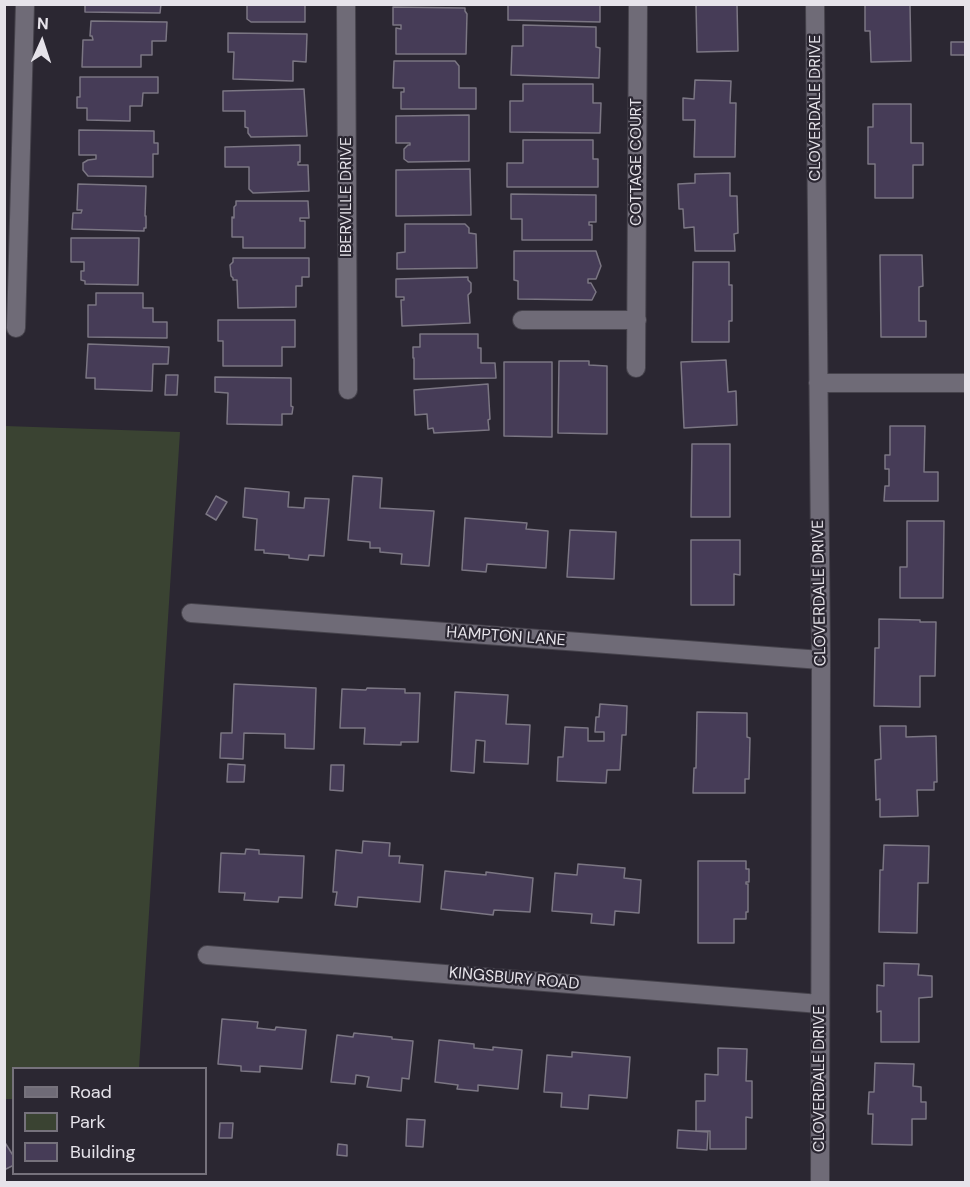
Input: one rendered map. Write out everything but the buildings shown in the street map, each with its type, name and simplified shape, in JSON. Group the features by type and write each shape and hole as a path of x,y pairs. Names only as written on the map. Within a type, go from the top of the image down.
{"street":[{"path":"16,328 25,4"},
{"name":"IBERVILLE DRIVE","path":"346,4 348,390"},
{"name":"COTTAGE COURT","path":"636,368 638,4"},
{"name":"CLOVERDALE DRIVE","path":"815,4 821,660 820,1182"},
{"path":"522,320 637,320"},
{"path":"818,383 966,383"},
{"name":"HAMPTON LANE","path":"190,614 821,660"},
{"name":"KINGSBURY ROAD","path":"207,955 820,1004"}],"green space":[{"path":"5,426 180,432 139,1067 12,1067 12,1099 4,1099"}]}
